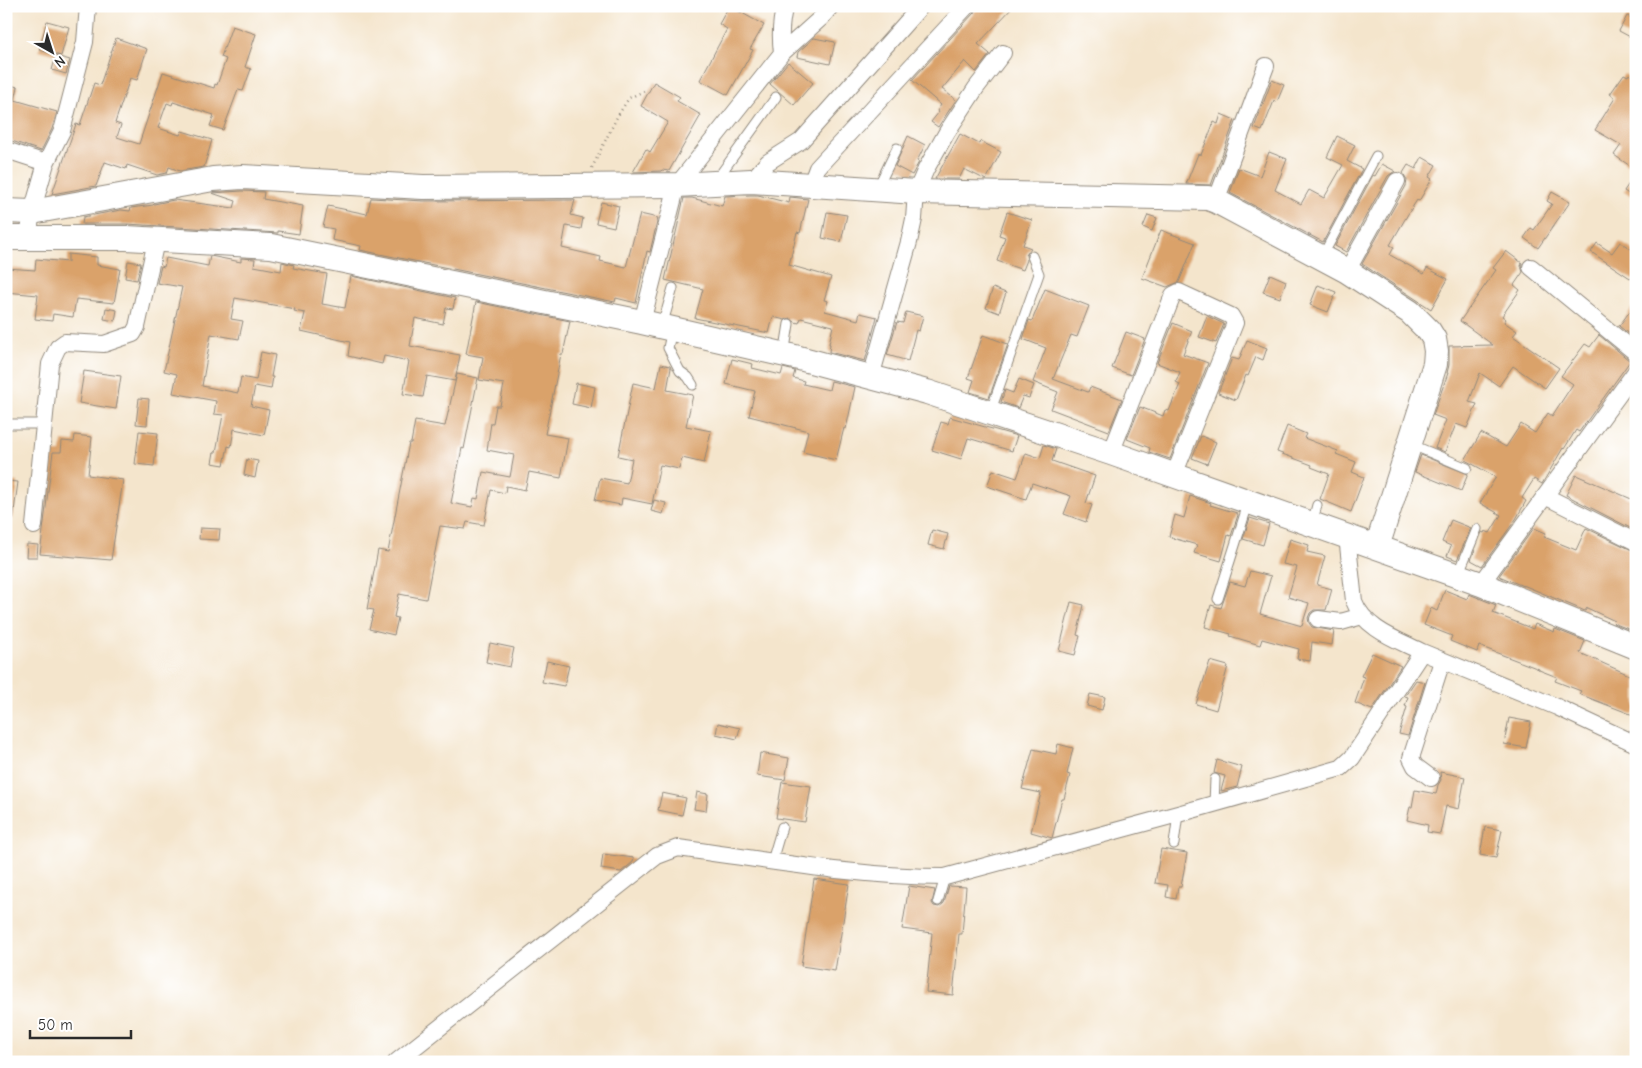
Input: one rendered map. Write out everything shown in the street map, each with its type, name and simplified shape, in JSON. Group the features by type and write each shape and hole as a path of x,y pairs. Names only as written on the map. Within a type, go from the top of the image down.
{"street":[{"path":"88,6 84,42 62,132 46,163 32,212 17,238 126,238 271,246 659,326 784,355 927,392 1249,501 1315,514 1347,536 1481,584 1636,646"},
{"path":"782,53 780,37 781,18 785,6"},
{"path":"659,326 676,185 782,53 822,17 831,6"},
{"path":"751,181 768,162 801,141 921,6"},
{"path":"811,184 816,168 967,6"},
{"path":"871,377 909,242 916,192 926,169 947,132 976,88 1003,53"},
{"path":"1216,201 1266,66"},
{"path":"6,150 46,163"},
{"path":"6,211 32,212 213,179 242,177 422,187 676,185 751,181 916,192 1203,198 1216,201 1347,271 1410,312 1429,331 1434,339 1436,351 1435,364 1378,547"},
{"path":"1347,271 1397,181"},
{"path":"34,526 50,364 58,347 65,342 104,344 134,334 156,241"},
{"path":"1531,268 1636,353"},
{"path":"1111,453 1173,295 1179,292 1231,316 1235,323 1174,475"},
{"path":"1481,584 1636,371"},
{"path":"1545,496 1636,542"},
{"path":"1347,536 1354,601 1362,616 1372,625 1422,652 1557,707 1636,744"},
{"path":"1318,619 1341,622 1362,616"},
{"path":"396,1062 657,856 678,848 906,877 944,877 1341,768 1352,758 1422,652"},
{"path":"1431,778 1415,766 1412,758 1442,661"}],"lane":[{"path":"714,183 776,98"},
{"path":"877,189 898,148"},
{"path":"1322,257 1376,156"},
{"path":"990,413 1039,274 1032,256"},
{"path":"673,288 659,326 680,370 693,385"},
{"path":"784,355 789,324"},
{"path":"6,424 44,424"},
{"path":"1410,444 1467,468"},
{"path":"1218,599 1249,501"},
{"path":"1458,576 1477,529"},
{"path":"1214,804 1215,779"},
{"path":"1174,844 1178,814"},
{"path":"772,861 782,827"},
{"path":"938,901 944,877"}],"path":[{"path":"585,186 617,117 629,98 644,91"}],"building":[{"path":"729,6 764,25 750,49 753,50 728,95 700,80 727,29 719,24"},
{"path":"977,6 1014,6 978,44 990,54 976,72 965,61 942,89 956,100 938,127 931,122 939,112 937,111 941,105 912,80 974,13"},
{"path":"1627,16 1636,20 1636,40 1619,31"},
{"path":"47,21 69,27 61,56 39,50"},
{"path":"232,26 256,34 245,67 251,69 243,91 238,90 223,130 210,126 214,115 173,102 172,105 167,103 158,128 180,135 182,131 212,140 204,167 180,171 169,167 167,173 157,175 127,165 126,169 105,162 96,186 52,194 76,124 80,125 94,83 100,85 116,38 147,49 137,80 130,78 115,123 121,125 117,137 139,144 163,72 214,88 215,84 217,85 226,59 221,57"},
{"path":"814,38 835,42 830,64 797,57 798,52"},
{"path":"56,56 70,60 66,74 52,70"},
{"path":"788,62 813,83 794,105 770,84"},
{"path":"1624,74 1628,76 1629,74 1636,79 1636,170 1614,155 1621,145 1595,130 1615,98 1610,94"},
{"path":"1272,80 1284,85 1277,102 1274,101 1262,131 1254,128"},
{"path":"654,82 680,97 677,101 701,115 669,171 633,172 646,149 650,152 668,122 641,106"},
{"path":"6,84 18,87 15,100 57,112 52,129 41,151 6,139 11,122 6,121"},
{"path":"1221,114 1235,120 1211,185 1186,184 1198,154 1201,155 1214,122 1218,124"},
{"path":"960,134 979,144 980,141 1001,152 986,180 964,169 959,179 935,179"},
{"path":"908,136 925,145 912,175 895,166"},
{"path":"1337,136 1355,145 1347,161 1362,169 1323,242 1230,193 1239,168 1260,176 1269,152 1287,159 1275,190 1301,204 1309,190 1324,198 1343,165 1327,157"},
{"path":"1422,157 1436,165 1429,177 1432,179 1390,245 1394,247 1390,255 1424,274 1427,268 1448,279 1431,309 1362,264 1406,186 1407,180 1403,173 1408,165 1416,169"},
{"path":"1382,164 1395,171 1388,176 1346,252 1335,246 1373,175 1375,176"},
{"path":"1636,173 1636,199 1624,191"},
{"path":"264,192 263,199 303,206 299,234 278,231 278,233 127,224 82,224 83,217 121,210 130,211 131,208 174,200 234,208 236,201 212,193"},
{"path":"1552,192 1570,202 1538,248 1524,238 1531,228 1534,230 1552,204 1547,201"},
{"path":"758,195 789,203 790,197 808,199 800,233 797,232 789,265 831,277 824,300 828,301 825,311 858,320 860,313 877,317 865,361 829,352 833,326 801,318 799,323 790,318 785,320 773,317 769,333 695,318 703,289 665,280 684,198 692,198 722,206 725,196"},
{"path":"371,198 423,201 575,200 571,215 583,218 581,229 566,226 562,248 601,257 600,261 626,267 640,214 658,218 650,252 647,251 636,303 616,298 615,302 360,250 361,246 332,240 334,229 323,227 328,206 367,214"},
{"path":"601,202 619,206 614,227 596,223"},
{"path":"827,212 847,215 841,242 822,238"},
{"path":"1007,212 1032,220 1023,245 1031,248 1026,255 1027,260 1023,270 997,261 1005,237 999,235"},
{"path":"1148,215 1157,218 1152,231 1143,227"},
{"path":"1161,230 1195,243 1179,282 1167,287 1142,278"},
{"path":"1620,242 1636,252 1636,282 1591,252 1597,243 1612,253"},
{"path":"1506,251 1522,263 1523,272 1514,285 1520,290 1502,316 1506,319 1504,322 1517,331 1513,336 1559,368 1545,388 1513,366 1499,386 1480,373 1469,402 1477,404 1467,428 1456,424 1445,452 1435,448 1446,420 1433,415 1448,373 1449,346 1493,345 1460,321 1496,270 1493,268"},
{"path":"68,254 97,257 97,265 120,269 114,303 76,299 73,317 53,314 52,321 35,319 38,295 6,292 6,268 35,270 36,259 68,262"},
{"path":"210,256 241,262 241,258 255,259 254,266 281,271 282,262 294,265 293,268 327,274 322,304 345,308 351,276 455,298 453,309 446,308 443,324 415,318 410,346 460,355 455,381 427,376 423,397 403,394 409,361 384,356 382,364 348,356 350,342 301,331 305,313 294,311 295,309 235,298 231,319 243,321 239,339 211,334 202,386 238,393 241,377 256,380 261,352 275,355 271,389 255,386 251,406 269,410 264,435 234,429 231,447 228,446 224,465 212,463 223,415 214,414 216,401 173,393 177,374 164,371 182,287 157,283 161,266 164,267 166,258 208,266"},
{"path":"128,261 141,263 137,280 125,278"},
{"path":"1270,274 1286,281 1280,298 1263,292"},
{"path":"1318,285 1336,292 1328,312 1310,305"},
{"path":"993,288 1006,293 999,313 986,308"},
{"path":"1045,289 1089,306 1077,337 1071,335 1053,379 1088,392 1090,387 1122,399 1109,431 1051,409 1058,392 1033,382 1046,348 1023,339 1029,320 1032,321"},
{"path":"476,302 570,321 563,354 561,354 545,434 568,438 561,478 529,472 525,490 506,486 505,493 491,490 484,525 467,522 465,529 440,526 426,599 399,594 394,617 398,618 394,635 369,629 374,610 367,609 378,550 388,552 415,421 445,426 457,374 478,378 451,503 472,507 474,498 478,499 483,472 510,477 514,455 487,450 491,423 493,423 496,406 500,406 504,384 479,380 483,357 466,354"},
{"path":"1636,303 1636,340 1619,326"},
{"path":"106,308 117,310 115,321 104,319"},
{"path":"906,312 923,316 919,331 916,330 908,361 887,355 897,322 903,323"},
{"path":"1207,316 1224,324 1216,343 1199,337"},
{"path":"1173,323 1192,331 1183,354 1208,363 1170,459 1149,452 1150,448 1127,439 1140,407 1163,416 1165,410 1169,411 1180,384 1176,382 1180,372 1157,363"},
{"path":"1126,332 1145,339 1131,375 1112,368"},
{"path":"983,335 1008,344 989,398 970,392 974,380 968,378"},
{"path":"1599,335 1630,361 1579,432 1576,430 1563,448 1542,484 1534,479 1522,498 1526,501 1516,519 1482,566 1471,560 1482,532 1490,533 1501,515 1480,503 1496,477 1465,460 1481,433 1506,447 1521,424 1535,433 1548,413 1552,416 1573,384 1561,376 1585,344 1590,347"},
{"path":"1247,340 1267,348 1263,360 1256,357 1236,400 1218,393 1232,358 1239,360"},
{"path":"732,359 753,364 752,368 781,375 783,368 795,371 793,378 804,381 803,384 829,390 831,381 855,387 846,429 844,428 836,460 803,452 808,431 749,416 755,391 726,384"},
{"path":"661,364 671,368 667,390 693,395 686,426 711,431 704,463 682,458 679,469 660,465 652,504 622,498 621,505 595,500 600,478 627,483 632,459 618,456 633,383 656,388"},
{"path":"84,371 121,376 116,409 79,403"},
{"path":"1019,379 1034,385 1029,398 1023,396 1018,408 1001,402 1005,390 1013,393"},
{"path":"576,383 595,387 591,408 572,404"},
{"path":"139,398 149,399 147,425 136,424"},
{"path":"950,417 1017,436 1012,451 968,438 961,459 932,450 941,422 948,424"},
{"path":"1287,426 1306,434 1304,438 1338,451 1336,454 1356,462 1352,472 1364,477 1351,512 1320,499 1329,474 1311,467 1312,465 1277,452"},
{"path":"139,431 158,433 154,466 135,464"},
{"path":"75,435 92,437 88,475 123,480 111,560 40,554 53,452 61,452 62,441 74,442"},
{"path":"1201,436 1216,442 1207,464 1192,458"},
{"path":"1044,445 1056,449 1052,461 1095,476 1086,503 1092,505 1086,522 1064,514 1071,496 1032,483 1026,499 987,486 993,470 1017,478 1026,453 1040,458"},
{"path":"1421,455 1468,474 1461,491 1415,472"},
{"path":"247,459 258,461 255,478 244,475"},
{"path":"1576,475 1636,501 1636,531 1566,495"},
{"path":"6,481 18,482 13,519 6,518"},
{"path":"1190,496 1238,515 1231,536 1228,535 1221,561 1194,553 1197,545 1169,537 1175,515 1184,518"},
{"path":"654,500 666,503 663,514 651,511"},
{"path":"1250,518 1269,524 1263,545 1243,539"},
{"path":"1451,520 1471,528 1457,560 1447,556 1451,546 1442,542"},
{"path":"200,528 220,529 219,540 199,539"},
{"path":"1534,528 1546,533 1544,537 1576,550 1586,528 1636,552 1636,632 1613,623 1615,621 1587,608 1585,611 1499,576"},
{"path":"932,530 948,534 944,549 928,545"},
{"path":"1290,539 1309,545 1307,552 1325,556 1317,585 1332,589 1326,610 1314,610 1308,618 1312,627 1334,631 1332,645 1312,642 1310,661 1297,659 1299,649 1262,639 1260,645 1205,627 1211,605 1221,608 1230,582 1245,586 1250,571 1271,576 1260,614 1302,626 1309,603 1288,597 1297,567 1283,564"},
{"path":"27,544 38,545 37,557 26,557"},
{"path":"1445,590 1467,599 1469,594 1496,605 1493,613 1533,629 1535,624 1554,632 1555,629 1585,641 1580,653 1636,678 1636,709 1633,715 1579,694 1581,691 1555,681 1557,677 1539,669 1479,646 1477,652 1450,641 1452,636 1424,625 1431,608 1437,611"},
{"path":"1071,602 1084,605 1077,635 1080,636 1075,655 1059,651"},
{"path":"490,643 514,648 510,667 486,662"},
{"path":"1372,653 1401,666 1372,710 1355,703 1364,677 1361,676"},
{"path":"547,661 569,666 564,686 542,682"},
{"path":"1210,661 1228,666 1216,710 1196,704"},
{"path":"1416,680 1425,682 1408,736 1399,734 1407,707 1405,706 1408,697 1405,696"},
{"path":"1090,694 1105,697 1102,710 1087,706"},
{"path":"1509,718 1531,722 1526,748 1504,744"},
{"path":"718,723 740,728 737,739 716,734"},
{"path":"1058,744 1073,748 1067,774 1070,775 1052,838 1031,832 1041,793 1022,789 1033,749 1056,754"},
{"path":"760,753 789,758 785,780 757,776"},
{"path":"1217,760 1242,767 1237,787 1221,791 1225,776 1214,773"},
{"path":"1440,772 1465,777 1459,809 1446,806 1440,834 1427,832 1428,825 1407,820 1415,790 1436,794 1441,780"},
{"path":"782,782 811,786 805,822 776,818"},
{"path":"697,792 708,794 706,811 694,809"},
{"path":"662,793 686,798 682,815 658,810"},
{"path":"1485,827 1502,830 1496,858 1480,855"},
{"path":"1161,849 1187,853 1181,887 1178,887 1176,899 1166,897 1168,885 1155,883"},
{"path":"603,854 634,858 633,862 621,872 601,869"},
{"path":"814,879 849,884 835,971 801,966"},
{"path":"909,886 935,890 932,903 934,906 939,907 944,903 949,886 966,887 962,934 959,934 953,995 926,992 932,933 902,929"}]}
